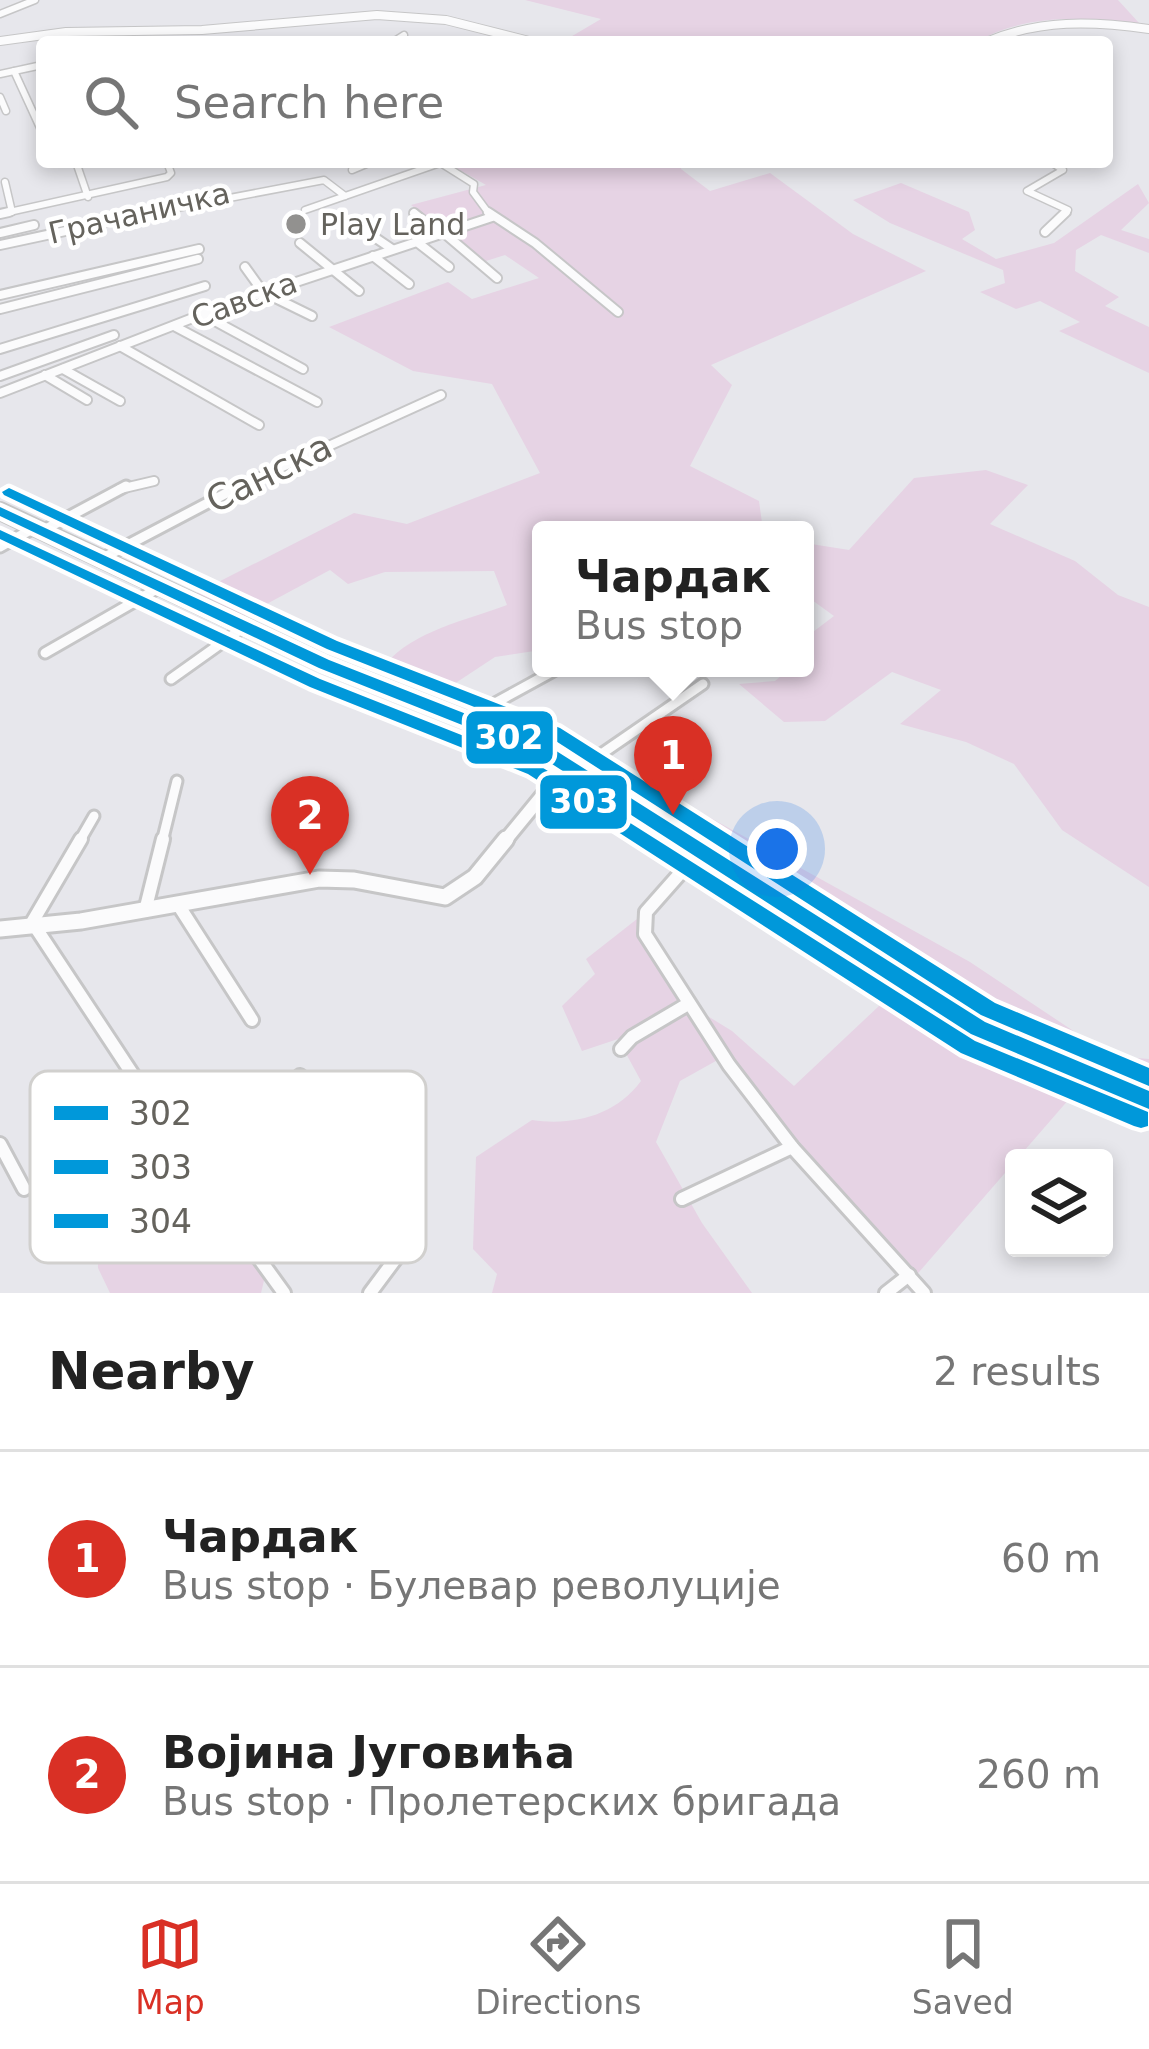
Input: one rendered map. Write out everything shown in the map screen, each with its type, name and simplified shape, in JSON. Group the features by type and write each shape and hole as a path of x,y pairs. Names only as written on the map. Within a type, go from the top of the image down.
{"main road":[{"path":"0,512 356,678 477,722 573,767 978,1028 1149,1100"}],"street":[{"path":"0,14 35,0"},
{"path":"37,36 208,30 362,15 446,20 506,36"},
{"path":"998,36 1051,22 1149,29"},
{"path":"0,41 36,36"},
{"path":"0,74 36,65"},
{"path":"14,71 36,113"},
{"path":"0,97 6,112"},
{"path":"29,102 36,101"},
{"path":"78,168 88,197"},
{"path":"0,214 167,177 169,168"},
{"path":"352,170 357,168"},
{"path":"305,210 426,168"},
{"path":"448,168 474,184 473,193 492,217 535,243 618,312"},
{"path":"1045,232 1068,210 1028,191 1063,170 1060,168"},
{"name":"Грачаничка","path":"0,245 289,183 324,180 345,196"},
{"path":"5,182 12,212"},
{"path":"414,213 497,278"},
{"name":"Савска","path":"0,393 263,292 492,217"},
{"path":"355,224 392,250"},
{"path":"0,233 34,225"},
{"path":"417,242 448,267"},
{"path":"300,243 359,291"},
{"path":"0,295 198,254 0,309"},
{"path":"373,256 410,284"},
{"path":"245,267 263,292 312,316"},
{"path":"0,349 205,286"},
{"path":"202,314 303,369"},
{"path":"174,326 317,402"},
{"path":"0,376 114,335"},
{"path":"120,346 259,424"},
{"path":"63,368 121,401"},
{"path":"45,376 86,400"},
{"name":"Санска","path":"101,560 248,481 441,395"},
{"path":"0,547 132,483 154,482"},
{"path":"45,653 160,587"},
{"path":"171,679 244,627"},
{"path":"477,722 497,702 543,677"},
{"path":"0,929 179,906 324,878 373,880 429,896 450,895 494,856 573,767 703,684"},
{"path":"145,911 177,781"},
{"path":"33,928 94,817"},
{"path":"701,849 653,902 643,924 688,1004 793,1147 924,1293"},
{"path":"179,906 252,1020"},
{"path":"33,928 129,1071"},
{"path":"621,1049 632,1037 688,1004"},
{"path":"0,1144 24,1189"},
{"path":"682,1199 793,1147"},
{"path":"262,1263 284,1293"},
{"path":"370,1293 393,1263"},
{"path":"886,1293 909,1275"}],"shaded area":[{"path":"525,0 1118,0 1140,24 1077,19 1035,22 989,36 572,36 601,19"},
{"path":"456,168 681,168 710,191 770,173 853,234 926,271 711,365 732,385 690,466 759,501 762,521 532,521 532,651 495,657 448,688 386,664 426,635 507,605 494,571 385,572 348,584 330,570 233,622 185,599 354,513 407,524 540,473 492,384 413,371 329,327 448,282 472,299 539,278 505,255 486,261 411,205 486,185"},
{"path":"901,183 969,212 975,230 962,239 996,259 1054,243 1138,184 1149,203 1121,230 1149,239 1149,253 1101,235 1076,250 1075,271 1119,297 1105,306 1149,327 1149,373 1059,331 1080,322 1040,301 1016,309 980,292 1005,283 1003,270 890,223 853,200"},
{"path":"986,470 1028,485 990,524 1075,561 1118,595 1149,607 1149,887 1062,830 1014,764 966,742 900,724 941,690 892,672 825,721 784,722 739,684 814,677 814,631 834,616 814,602 814,544 849,550 914,478"},
{"path":"700,812 970,962 1111,1056 1149,1059 1149,1129 1070,1098 1026,1149 1005,1149 1005,1173 913,1279 723,1057 680,1081 656,1142 702,1223 752,1293 492,1293 497,1274 473,1249 476,1157 532,1120 578,1120 606,1110 641,1081 618,1039 582,1051 562,1006 595,974 586,959 637,919 693,1007 732,1031 794,1086 880,1005 697,867"},
{"path":"98,1263 260,1263 266,1272 261,1293 110,1293"}],"transit line":[{"name":"304","path":"9,492 332,645 554,732 988,1009 1149,1077"},
{"name":"302","path":"0,511 324,664 544,751 978,1028 1149,1100"},
{"name":"303","path":"0,534 315,683 534,770 968,1047 1141,1119"}],"place":[{"name":"Play Land","path":"296,224"},
{"name":"Чардак","path":"673,815"},
{"name":"Војина Југовића","path":"310,875"}]}
